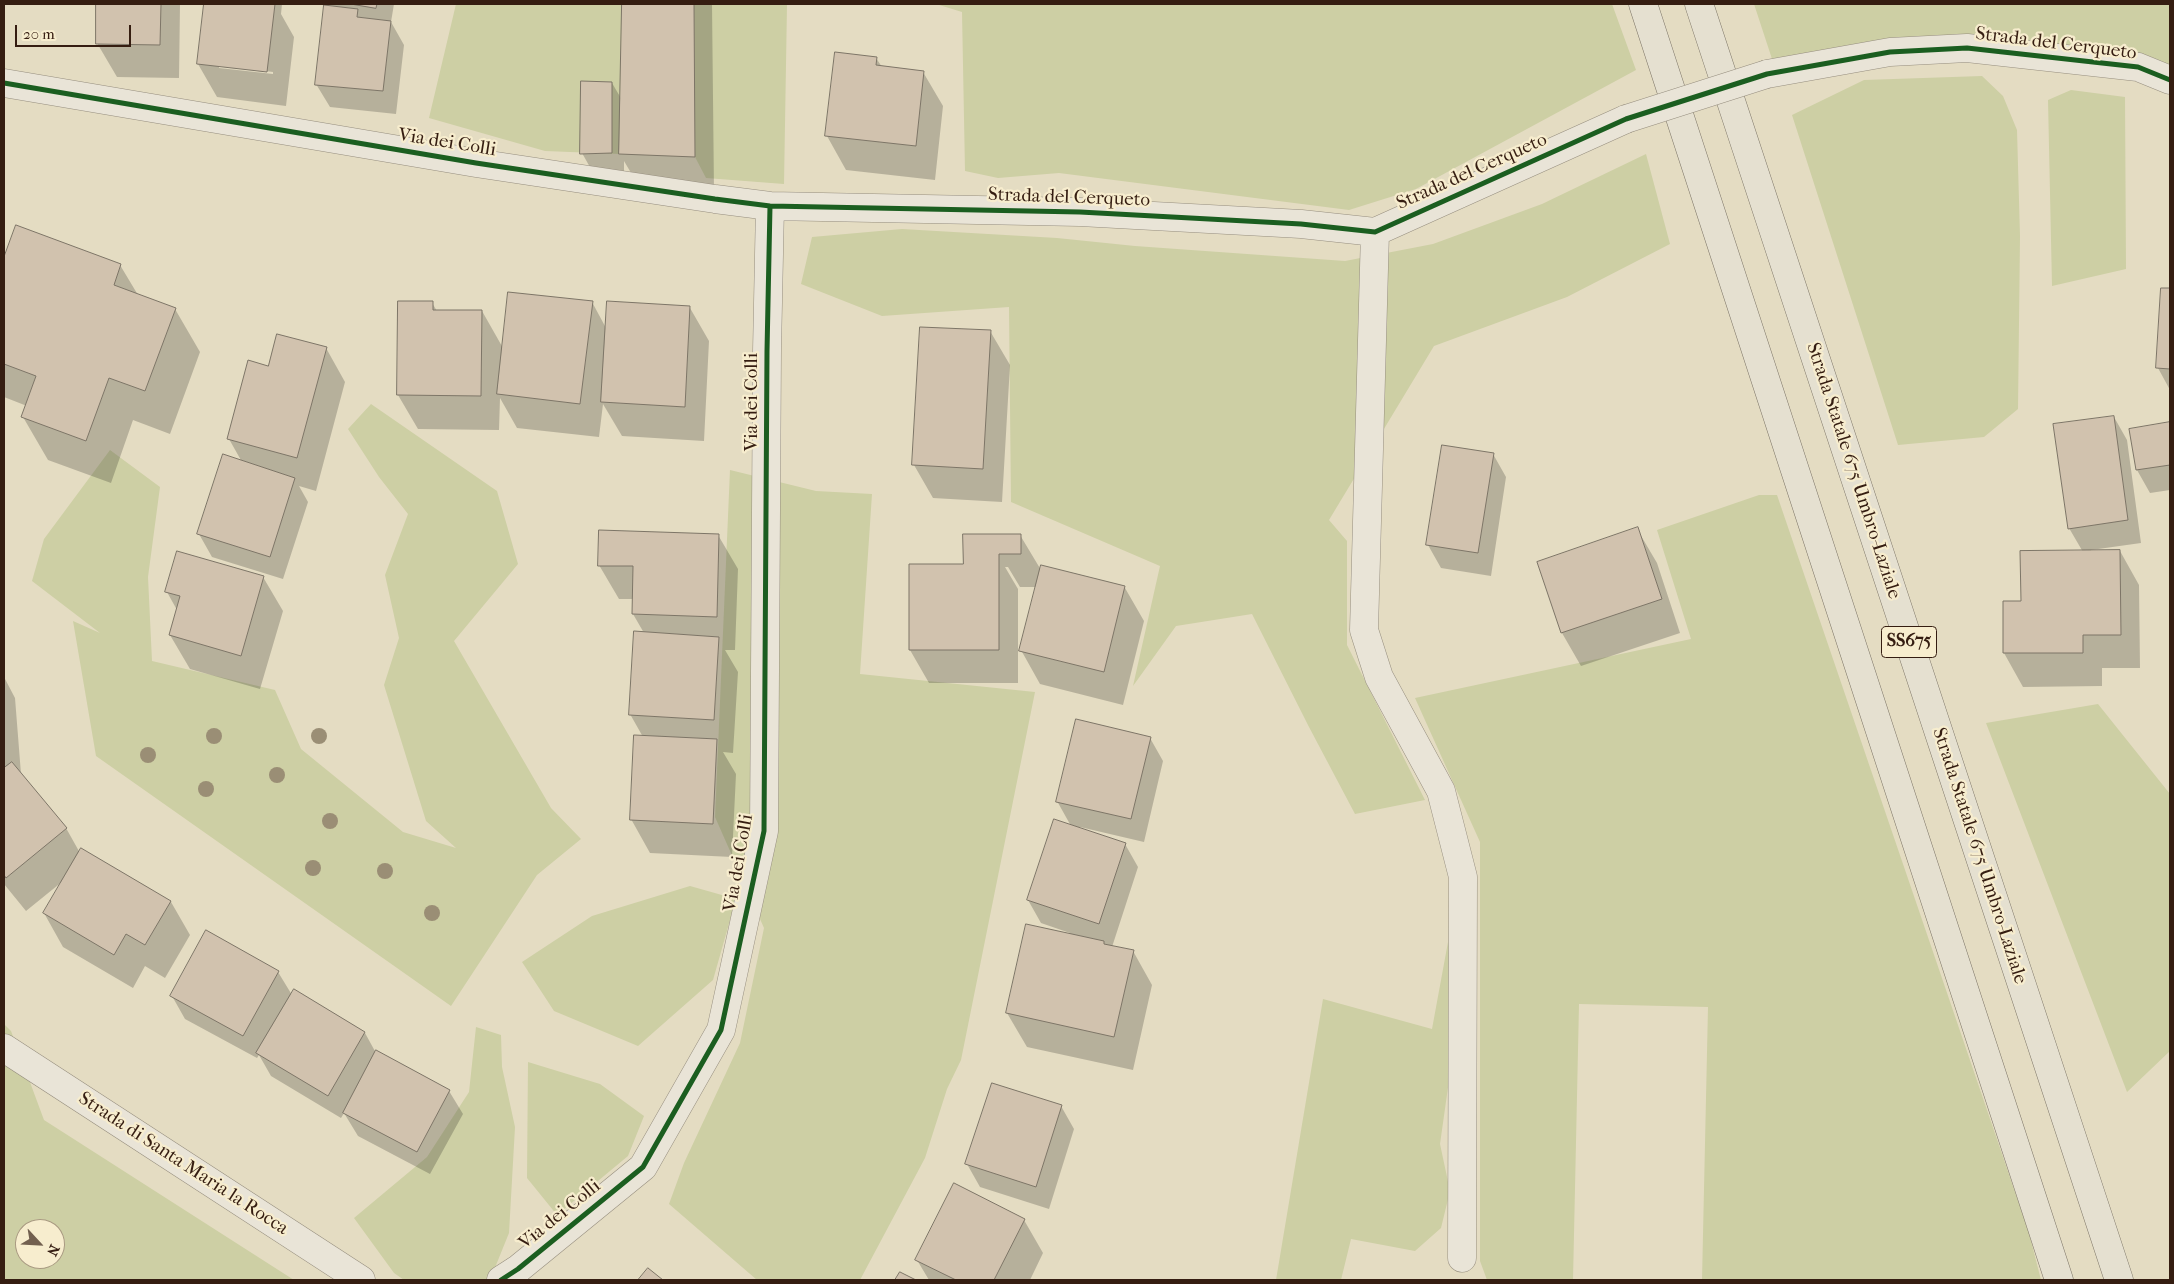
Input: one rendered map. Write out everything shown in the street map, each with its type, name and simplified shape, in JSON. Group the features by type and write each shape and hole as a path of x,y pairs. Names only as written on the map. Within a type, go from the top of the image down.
{"highway":[{"name":"SS675","path":"1642,4 2060,1280"},
{"name":"Strada Statale 675 Umbro-Laziale","path":"1698,4 2119,1280"}],"street":[{"name":"Strada del Cerqueto","path":"770,206 1080,212 1301,224 1375,232 1626,119 1767,74 1890,52 1967,48 2138,67 2170,80"},
{"name":"Via dei Colli","path":"4,84 476,163 770,206 767,351 764,831 721,1030 643,1167 518,1269 501,1280"},
{"path":"1375,232 1364,630 1379,677 1441,790 1463,877 1462,1258"},
{"name":"Strada di Santa Maria la Rocca","path":"4,1048 361,1280"}],"green space":[{"path":"456,4 792,4 787,5 784,184 706,178 695,157 545,151 429,118"},
{"path":"936,4 1612,4 1636,70 1416,189 1349,210 1059,173 998,178 965,171 962,12"},
{"path":"1754,4 2170,4 2170,65 2112,50 1925,41 1773,62"},
{"path":"1982,76 2003,96 2017,130 2020,236 2018,409 1984,437 1898,445 1792,115 1864,80"},
{"path":"2071,90 2125,97 2126,269 2052,286 2048,100"},
{"path":"1646,154 1670,244 1567,297 1434,346 1329,520 1347,541 1347,645 1425,800 1355,814 1252,614 1176,626 1133,686 1160,566 1011,502 1009,307 882,316 801,284 812,237 902,229 1057,238 1135,246 1345,261 1433,244 1542,204"},
{"path":"371,404 497,491 518,564 454,641 551,808 581,839 537,875 451,1006 96,756 73,621 100,633 32,581 44,539 110,450 160,487 148,577 152,661 275,690 301,749 403,832 456,848 426,821 384,685 399,638 385,575 408,514 379,477 348,429"},
{"path":"730,470 816,491 872,494 860,674 1035,692 961,1060 947,1089 925,1158 860,1280 757,1280 669,1204 684,1163 740,1043 764,928 715,817"},
{"path":"1759,495 1777,495 2029,1233 2041,1280 1702,1280 1708,1007 1579,1004 1573,1280 1487,1280 1480,1261 1480,842 1415,698 1691,639 1657,530"},
{"path":"2098,704 2170,794 2170,1051 2127,1092 1986,723"},
{"path":"690,886 736,899 713,980 638,1046 554,1011 522,962 592,916"},
{"path":"1448,942 1455,1038 1440,1144 1450,1191 1441,1228 1415,1251 1351,1239 1341,1280 1276,1280 1323,999 1432,1029"},
{"path":"4,1024 11,1031 44,1120 294,1280 4,1280"},
{"path":"476,1027 501,1035 502,1067 515,1127 509,1233 490,1280 404,1280 394,1273 354,1218 427,1157 469,1092"},
{"path":"528,1062 600,1084 644,1116 628,1156 557,1215 527,1178"}],"building":[{"path":"96,4 161,4 160,45 96,44"},
{"path":"204,4 275,4 267,72 197,64"},
{"path":"351,4 377,4 376,8"},
{"path":"622,4 694,4 695,157 619,154"},
{"path":"324,5 358,9 357,17 391,21 383,91 315,85"},
{"path":"835,52 877,57 876,65 924,71 916,146 825,136"},
{"path":"581,81 612,82 612,153 580,154"},
{"path":"16,225 121,264 114,285 176,308 145,391 109,378 86,441 21,417 36,376 4,364 4,257"},
{"path":"2161,288 2170,288 2170,369 2156,368"},
{"path":"508,292 593,301 580,404 497,394"},
{"path":"398,301 433,301 433,310 482,310 481,396 397,395"},
{"path":"607,301 690,306 685,407 601,402"},
{"path":"920,327 991,330 983,469 912,465"},
{"path":"277,334 327,347 297,458 227,439 248,360 268,366"},
{"path":"2114,416 2128,520 2068,529 2053,424"},
{"path":"2170,422 2170,465 2136,470 2129,429"},
{"path":"1442,445 1494,453 1478,553 1426,545"},
{"path":"223,454 295,478 270,557 197,534"},
{"path":"1638,527 1662,599 1561,633 1537,562"},
{"path":"599,530 719,534 717,617 632,614 633,566 598,566"},
{"path":"963,534 1021,534 1021,554 999,554 999,650 909,650 909,564 963,564"},
{"path":"2120,550 2121,635 2083,635 2083,653 2003,653 2003,601 2021,601 2020,551"},
{"path":"177,551 264,576 241,656 169,635 180,596 165,592"},
{"path":"1041,565 1125,586 1104,672 1019,651"},
{"path":"634,631 719,637 714,720 629,715"},
{"path":"1076,719 1151,737 1131,819 1056,802"},
{"path":"634,735 717,739 713,824 630,820"},
{"path":"12,762 67,828 6,878 4,875 4,768"},
{"path":"1054,819 1126,843 1099,924 1027,900"},
{"path":"81,848 171,901 145,945 126,934 114,955 43,913"},
{"path":"1026,924 1104,941 1104,944 1134,950 1114,1037 1006,1013"},
{"path":"206,930 279,971 243,1036 170,996"},
{"path":"294,989 365,1032 328,1096 256,1053"},
{"path":"376,1050 450,1090 417,1152 343,1113"},
{"path":"992,1083 1062,1105 1036,1187 965,1164"},
{"path":"954,1183 1025,1219 994,1280 956,1280 915,1260"},
{"path":"648,1268 663,1280 638,1280"},
{"path":"900,1272 916,1280 895,1280"}],"cycle path":[{"path":"4,83 476,163 770,206 1080,212 1301,224 1375,232 1626,119 1767,74 1890,52 1967,48 2138,67 2170,80"},
{"path":"501,1280 518,1269 643,1167 721,1030 764,831 767,351 770,206"}]}
